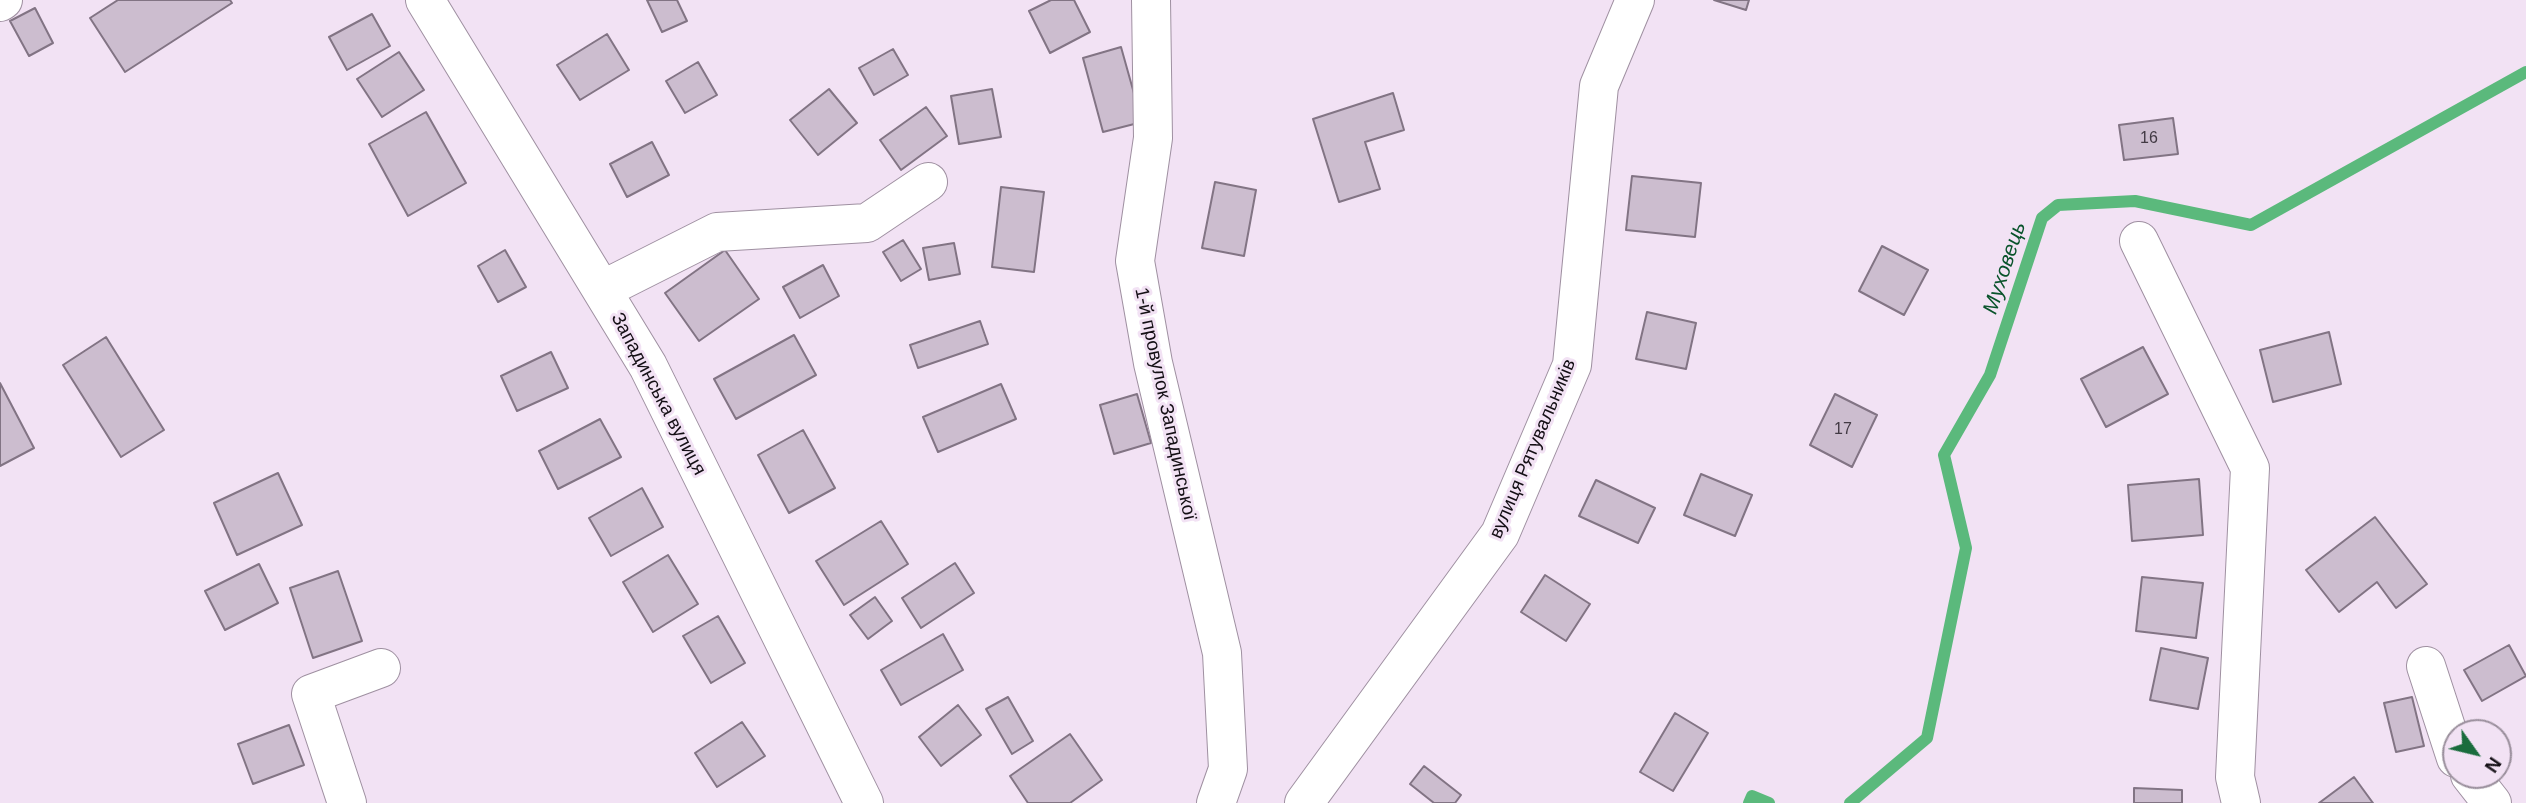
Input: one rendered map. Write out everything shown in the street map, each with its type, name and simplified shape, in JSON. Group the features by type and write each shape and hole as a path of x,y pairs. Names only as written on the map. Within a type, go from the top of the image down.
{"street":[{"name":"Западинська вулиця","path":"425,0 648,366 864,803"},
{"name":"1-й провулок Западинської","path":"1151,0 1153,138 1135,261 1153,363 1222,653 1228,769 1216,803"},
{"name":"вулиця Рятувальників","path":"1304,803 1500,534 1572,365 1599,86 1635,0"},
{"path":"602,290 717,232 867,223 928,182"},
{"path":"2139,240 2250,468 2235,777 2241,803"},
{"path":"2426,666 2443,719"},
{"path":"347,803 311,694 381,668"},
{"path":"2481,789 2492,803"}],"building":[{"path":"118,0 230,0 232,3 125,72 90,18"},
{"path":"647,0 677,0 687,21 662,32"},
{"path":"1051,0 1074,0 1090,32 1050,53 1029,11"},
{"path":"1714,0 1749,0 1746,10"},
{"path":"35,8 53,43 29,56 10,21"},
{"path":"372,14 390,46 347,70 329,37"},
{"path":"607,34 629,70 580,100 557,65"},
{"path":"1121,47 1142,122 1103,132 1083,58"},
{"path":"893,49 908,75 874,95 859,68"},
{"path":"399,52 424,90 382,117 357,79"},
{"path":"698,62 717,95 685,113 666,81"},
{"path":"829,89 857,123 818,155 790,120"},
{"path":"992,89 1001,137 959,144 951,96"},
{"path":"1393,93 1404,130 1365,142 1380,189 1339,202 1313,119"},
{"path":"926,107 947,136 901,170 880,140"},
{"path":"426,112 466,183 408,216 369,144"},
{"path":"2173,118 2178,154 2124,160 2119,125"},
{"path":"652,142 669,175 627,197 610,164"},
{"path":"1632,176 1701,183 1695,237 1626,230"},
{"path":"1215,182 1256,190 1244,256 1202,248"},
{"path":"1001,187 1044,192 1034,272 992,267"},
{"path":"903,240 921,269 901,281 883,252"},
{"path":"954,243 960,274 929,280 923,248"},
{"path":"1882,246 1928,270 1904,315 1859,291"},
{"path":"505,250 526,287 498,302 478,266"},
{"path":"725,250 759,299 699,341 665,293"},
{"path":"823,265 839,296 800,318 783,287"},
{"path":"1647,312 1696,323 1686,369 1636,359"},
{"path":"980,321 988,344 918,368 910,345"},
{"path":"2329,332 2341,384 2273,402 2260,350"},
{"path":"794,335 816,375 736,419 714,379"},
{"path":"106,337 164,430 121,457 63,365"},
{"path":"2143,347 2168,394 2106,427 2081,379"},
{"path":"551,352 568,388 517,411 501,376"},
{"path":"0,383 34,448 0,466"},
{"path":"1001,384 1016,419 938,452 923,417"},
{"path":"1137,394 1151,443 1114,454 1100,405"},
{"path":"1835,394 1877,415 1852,467 1810,445"},
{"path":"600,419 621,457 558,489 539,451"},
{"path":"803,430 835,488 789,513 758,455"},
{"path":"278,473 302,525 237,555 214,503"},
{"path":"1701,474 1752,495 1735,536 1684,515"},
{"path":"2199,479 2203,535 2132,541 2128,485"},
{"path":"1596,480 1655,508 1638,543 1579,516"},
{"path":"642,488 663,527 611,556 589,518"},
{"path":"2375,517 2427,584 2396,608 2377,582 2339,612 2306,570"},
{"path":"881,521 908,564 844,605 816,561"},
{"path":"668,555 698,604 653,632 623,582"},
{"path":"955,563 974,593 921,628 902,598"},
{"path":"259,564 278,603 225,630 205,591"},
{"path":"338,571 362,641 313,658 290,588"},
{"path":"1545,575 1590,604 1566,641 1521,612"},
{"path":"2142,577 2203,583 2196,638 2136,631"},
{"path":"875,597 892,621 868,639 850,615"},
{"path":"718,616 745,663 711,683 683,636"},
{"path":"943,634 963,670 901,705 881,670"},
{"path":"2509,645 2526,676 2482,701 2464,670"},
{"path":"2161,648 2208,658 2198,709 2150,700"},
{"path":"1008,697 1033,741 1012,754 986,709"},
{"path":"2412,697 2424,746 2396,752 2384,703"},
{"path":"958,705 981,735 941,766 919,737"},
{"path":"1675,713 1708,733 1673,791 1640,772"},
{"path":"742,722 765,756 717,787 695,753"},
{"path":"289,725 304,765 253,784 238,744"},
{"path":"1070,734 1102,780 1070,803 1028,803 1010,776"},
{"path":"1424,766 1461,795 1455,803 1434,803 1410,784"},
{"path":"2354,777 2373,803 2319,803"},
{"path":"2134,788 2182,790 2182,803 2134,803"}],"waterway":[{"name":"Муховець","path":"1850,803 1927,738 1966,548 1944,455 1990,375 2042,218 2058,205 2135,201 2251,225 2526,72"},
{"name":"Муховець","path":"1749,803 1752,796 1769,803"}]}
